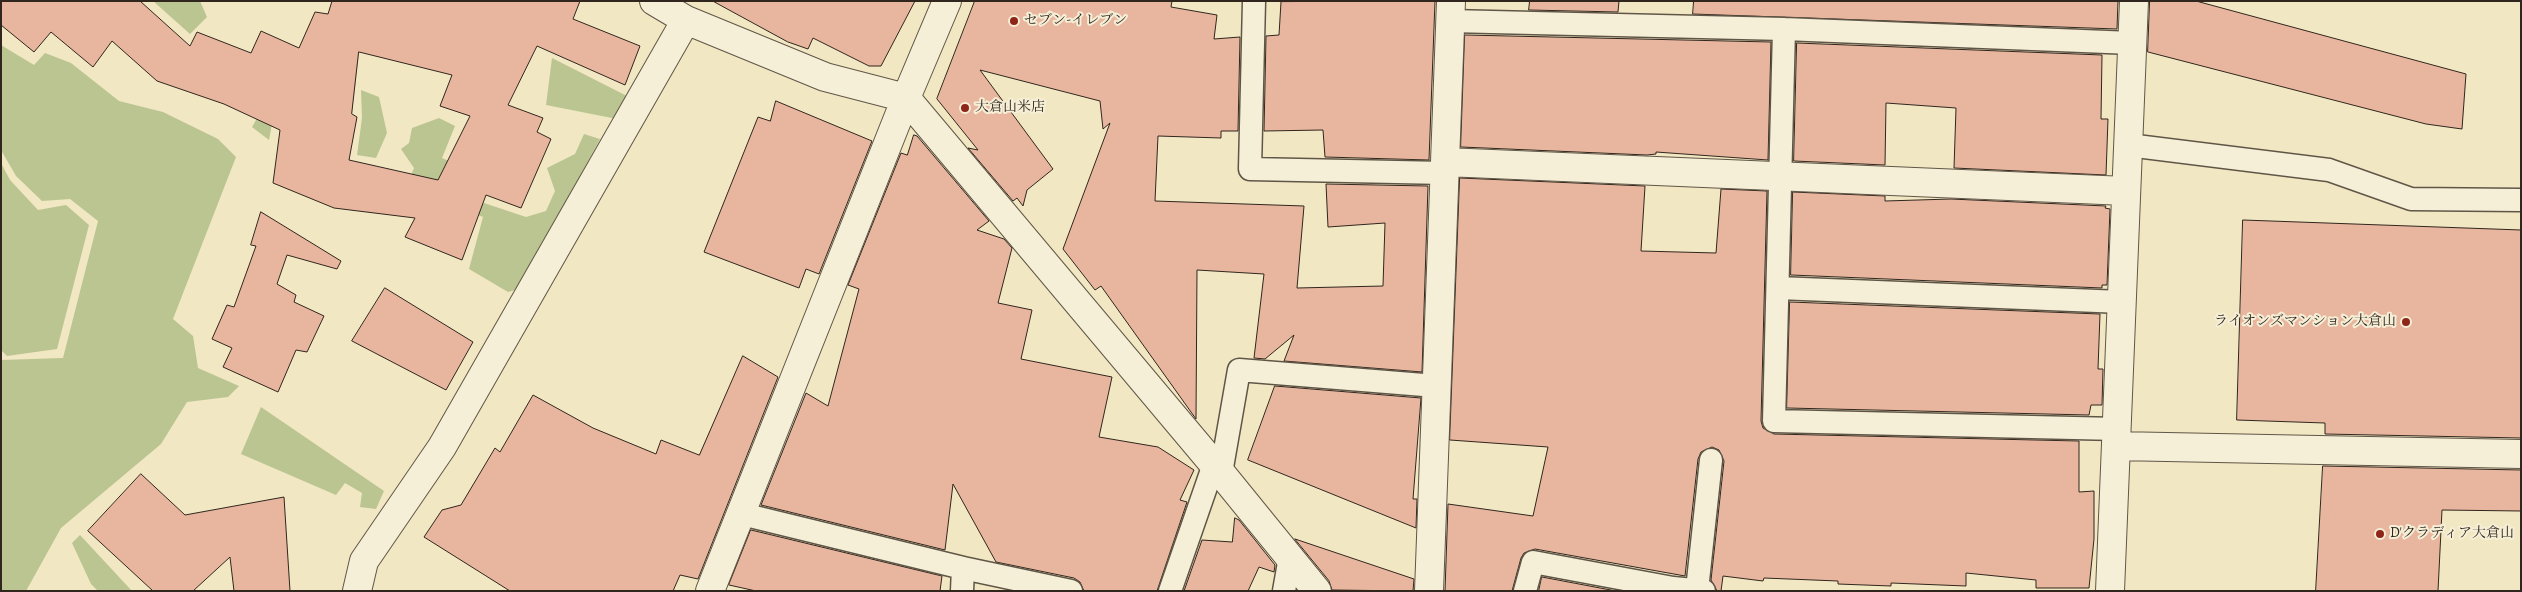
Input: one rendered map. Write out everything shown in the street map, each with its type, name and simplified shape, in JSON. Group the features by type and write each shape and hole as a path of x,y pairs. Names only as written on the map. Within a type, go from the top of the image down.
{"street":[{"path":"654,1 686,20 825,77 906,98 1218,468 1317,591"},
{"path":"710,591 906,98 947,1"},
{"path":"2110,591 2134,1"},
{"path":"1429,591 1451,11"},
{"path":"357,591 364,561 442,447 686,20"},
{"path":"1445,168 1781,176 2126,191"},
{"path":"2116,437 2521,454"}],"lane":[{"path":"1254,1 1250,169 1445,168"},
{"path":"1451,11 1784,29 2132,43"},
{"path":"1784,29 1774,421 2116,437"},
{"path":"2128,145 2329,170 2411,199 2521,200"},
{"path":"1778,288 2122,302"},
{"path":"1170,591 1218,468 1239,370 1436,386"},
{"path":"1525,591 1533,562 1673,588 1700,590 1711,460"},
{"path":"742,514 963,568 1071,591"},
{"path":"1284,591 1290,557"},
{"path":"962,591 963,568"}],"green space":[{"path":"153,1 200,1 207,17 190,34"},
{"path":"1,45 34,65 45,53 71,63 119,101 163,112 218,139 236,157 173,319 193,336 198,368 239,386 228,397 187,402 161,444 61,528 26,591 1,591 1,360 63,358 98,221 70,199 42,201 16,176 1,150"},
{"path":"552,58 627,96 617,119 546,105"},
{"path":"281,76 269,140 252,127"},
{"path":"361,90 379,97 387,133 376,158 357,155 362,118"},
{"path":"439,118 455,126 442,158 475,173 466,197 526,217 546,211 555,191 547,168 575,154 584,134 600,139 519,289 508,292 469,269 483,217 406,187 414,168 401,149 409,143 412,128"},
{"path":"1,163 10,180 38,210 66,205 89,225 57,349 7,356 1,350"},
{"path":"261,407 384,491 376,509 360,507 362,493 345,483 336,495 241,454"},
{"path":"80,535 132,591 98,591 91,584 72,543"}],"building":[{"path":"1,1 140,1 190,46 197,32 251,53 261,31 299,48 315,12 328,14 332,1 580,1 573,19 640,46 625,85 537,46 508,105 543,118 537,132 551,139 521,208 486,195 462,260 405,237 415,218 334,208 273,183 280,130 224,104 157,81 112,41 93,67 51,32 34,52 1,25","holes":["359,52 452,75 440,106 470,116 438,180 349,160 357,117 352,114"]},
{"path":"713,1 915,1 881,66 869,66 813,38 808,49 788,42"},
{"path":"975,1 1172,1 1171,7 1217,15 1214,39 1240,37 1238,131 1221,131 1221,138 1158,136 1155,201 1304,206 1297,288 1383,286 1385,223 1328,227 1326,184 1428,186 1422,372 1284,361 1294,335 1265,359 1254,358 1264,274 1197,270 1196,419 1101,286 1095,290 1063,249 1110,123 1103,129 1100,101 980,70 1053,169 1027,190 1023,206 1017,198 1013,201 968,148 978,150 937,99"},
{"path":"1435,1 1429,160 1325,157 1323,130 1264,131 1266,36 1279,35 1281,2"},
{"path":"1530,1 1619,1 1618,12 1529,10"},
{"path":"1694,1 2118,1 2117,29 1693,14"},
{"path":"2150,1 2196,1 2466,74 2462,129 2426,124 2148,52"},
{"path":"1465,35 1771,42 1768,160 1656,152 1656,154 1647,155 1461,147"},
{"path":"1797,43 2102,55 2101,119 2108,119 2106,175 1954,168 1956,108 1886,103 1885,165 1794,161"},
{"path":"776,101 872,141 819,274 806,269 799,288 704,252 758,117 770,121"},
{"path":"914,135 917,136 989,221 977,230 1004,239 1012,248 998,303 1032,310 1021,359 1112,377 1099,437 1158,447 1194,470 1180,500 1187,502 1157,591 1084,591 1080,582 1074,578 996,562 953,484 945,550 761,505 806,393 828,406 859,289 848,285 901,153 907,155"},
{"path":"1460,178 1645,186 1641,251 1716,253 1721,189 1767,191 1761,421 1763,428 1774,434 2079,441 2079,492 2094,491 2094,539 2089,588 2036,588 2036,580 1966,573 1966,586 1891,583 1891,586 1838,584 1838,581 1764,578 1763,581 1723,576 1721,591 1717,591 1711,580 1724,461 1719,450 1712,447 1701,452 1698,459 1685,576 1535,549 1524,553 1521,558 1512,591 1445,591 1448,504 1533,516 1548,447 1450,440"},
{"path":"1793,192 1885,196 1885,201 1951,199 2106,206 2105,208 2110,209 2107,285 2102,285 2102,288 1791,275"},
{"path":"261,212 341,261 337,269 287,255 277,284 296,295 294,302 324,316 307,352 296,350 278,392 223,367 232,348 212,339 227,305 234,307 256,246 251,245"},
{"name":"ライオンズマンション大倉山","path":"2243,220 2521,230 2521,438 2325,434 2325,423 2237,420"},
{"path":"385,288 473,342 446,390 352,341"},
{"path":"1790,302 2100,314 2098,369 2103,369 2102,405 2091,405 2089,415 1787,408"},
{"path":"743,356 778,377 698,579 680,575 673,591 510,591 424,537 442,510 461,505 495,448 500,452 533,395 593,428 656,454 661,440 699,455"},
{"path":"1275,386 1421,398 1413,499 1417,499 1416,528 1248,460"},
{"name":"D'クラディア大倉山","path":"2323,466 2521,470 2521,511 2442,510 2438,591 2316,591"},
{"path":"141,474 185,515 284,497 290,591 234,591 230,557 193,591 153,591 88,531"},
{"path":"1235,518 1239,520 1275,565 1274,572 1259,567 1248,591 1184,591 1202,540 1232,542"},
{"path":"751,530 942,576 940,591 756,591 729,585"},
{"path":"1295,539 1414,579 1413,591 1332,590 1329,581"},
{"path":"1542,577 1616,591 1539,591"}],"place":[{"name":"セブン-イレブン","path":"1014,21"},
{"name":"大倉山米店","path":"965,108"},
{"name":"ライオンズマンション大倉山","path":"2406,322"},
{"name":"D'クラディア大倉山","path":"2380,534"}]}
